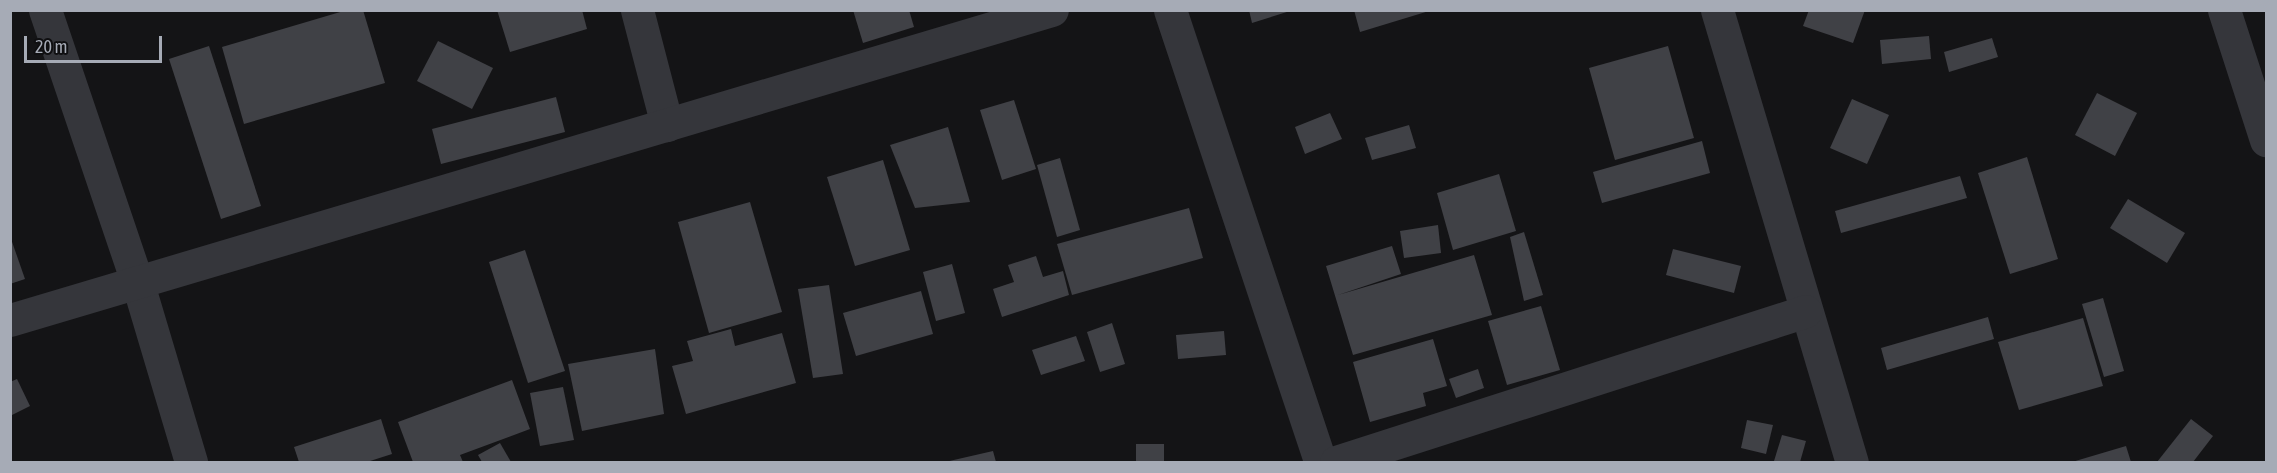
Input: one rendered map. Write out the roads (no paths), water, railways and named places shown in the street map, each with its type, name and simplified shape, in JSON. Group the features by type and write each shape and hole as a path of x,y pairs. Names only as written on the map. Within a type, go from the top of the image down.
{"street":[{"path":"45,10 138,284 191,462"},
{"path":"637,10 667,126"},
{"path":"10,320 138,284 1052,10"},
{"path":"1170,10 1320,462"},
{"path":"1717,10 1805,311 1852,462"},
{"path":"2224,10 2266,140"},
{"path":"1336,462 1805,311"}]}
